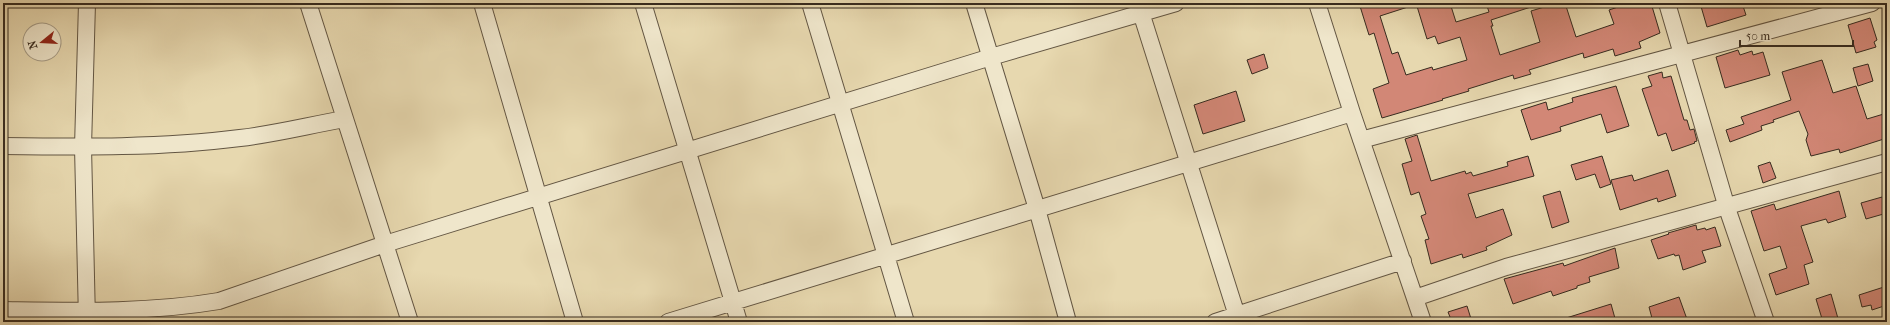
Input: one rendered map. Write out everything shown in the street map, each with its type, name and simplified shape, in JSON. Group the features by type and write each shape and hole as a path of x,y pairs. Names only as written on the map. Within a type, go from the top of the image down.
{"street":[{"path":"87,3 83,147 87,317"},
{"path":"308,3 410,322"},
{"path":"482,3 575,322"},
{"path":"643,3 739,322"},
{"path":"810,3 906,322"},
{"path":"974,3 1037,209 1068,322"},
{"path":"3,310 87,317 219,301 385,244 539,198 991,57 1140,8 1176,3"},
{"path":"1317,3 1352,113 1404,261 1423,322"},
{"path":"1667,3 1727,208 1766,322"},
{"path":"1361,140 1872,3"},
{"path":"1140,8 1238,319"},
{"path":"668,322 1352,113"},
{"path":"3,146 83,147 222,140 345,119"},
{"path":"1415,298 1506,267 1616,236 1727,208 1887,162"},
{"path":"1215,322 1238,319 1404,261"}],"building":[{"path":"1359,3 1411,3 1411,6 1380,16 1392,54 1398,52 1406,75 1432,67 1433,70 1467,60 1460,37 1438,44 1435,36 1427,39 1416,3 1450,3 1456,22 1489,12 1486,3 1537,3 1537,5 1491,20 1493,26 1491,26 1500,55 1540,42 1531,11 1551,5 1550,3 1565,3 1576,37 1614,24 1609,10 1630,3 1651,3 1660,33 1639,42 1641,48 1615,56 1613,49 1584,58 1583,53 1529,70 1531,74 1514,79 1513,75 1468,89 1469,91 1442,99 1443,100 1382,118 1373,89 1389,83 1374,33 1369,35"},
{"path":"1700,3 1742,3 1746,15 1707,27"},
{"path":"1870,18 1877,40 1874,42 1876,47 1856,53 1848,25"},
{"path":"1738,50 1740,55 1752,51 1753,55 1763,52 1770,75 1725,88 1716,57"},
{"path":"1264,54 1268,68 1252,74 1247,60"},
{"path":"1822,60 1833,93 1856,86 1867,119 1887,113 1887,138 1840,153 1839,149 1811,156 1806,140 1808,134 1799,111 1773,120 1774,122 1761,126 1762,130 1730,142 1726,130 1744,124 1741,117 1791,100 1782,72"},
{"path":"1868,64 1873,81 1858,86 1853,68"},
{"path":"1662,72 1663,78 1671,76 1684,120 1687,120 1690,130 1694,129 1697,141 1672,151 1666,133 1658,136 1642,89 1652,86 1648,76"},
{"path":"1616,86 1629,126 1607,133 1601,114 1560,127 1561,131 1531,140 1521,110 1546,102 1548,110 1573,102 1572,98"},
{"path":"1236,91 1245,121 1203,134 1194,105"},
{"path":"1417,135 1431,181 1465,171 1466,174 1471,172 1473,176 1508,166 1507,162 1528,156 1534,176 1468,194 1476,218 1503,209 1512,235 1486,247 1487,250 1463,258 1462,254 1431,264 1425,240 1429,239 1421,216 1426,214 1419,192 1411,195 1402,164 1412,161 1405,139"},
{"path":"1602,156 1611,184 1600,188 1595,174 1576,180 1571,165"},
{"path":"1770,162 1776,178 1763,183 1758,166"},
{"path":"1668,170 1676,196 1658,202 1657,198 1620,210 1611,180 1632,175 1634,181"},
{"path":"1560,191 1569,222 1552,228 1543,196"},
{"path":"1839,191 1846,217 1828,223 1826,219 1801,226 1813,262 1804,265 1809,284 1776,295 1769,274 1787,268 1780,246 1764,251 1751,211 1774,204 1776,210"},
{"path":"1882,197 1887,213 1866,219 1861,203"},
{"path":"1696,225 1697,230 1705,228 1706,230 1715,227 1721,246 1702,251 1706,262 1683,270 1679,255 1675,256 1674,254 1658,259 1651,240 1669,234 1668,233"},
{"path":"1615,248 1619,268 1589,277 1590,282 1577,286 1577,288 1553,296 1551,291 1513,304 1504,279 1563,263 1564,266"},
{"path":"1887,286 1887,305 1872,310 1871,305 1862,307 1859,295"},
{"path":"1831,294 1839,322 1823,322 1816,299"},
{"path":"1679,297 1688,322 1653,322 1649,307"},
{"path":"1611,304 1616,322 1563,322 1563,319"},
{"path":"1467,306 1472,322 1452,322 1448,312"}]}
